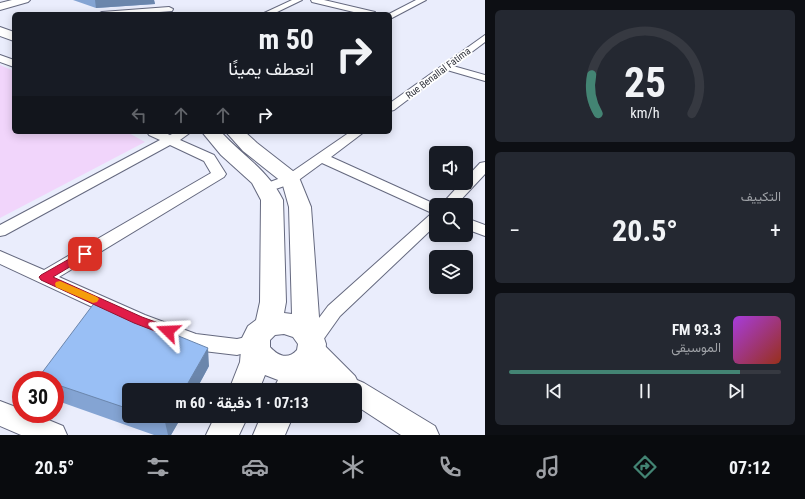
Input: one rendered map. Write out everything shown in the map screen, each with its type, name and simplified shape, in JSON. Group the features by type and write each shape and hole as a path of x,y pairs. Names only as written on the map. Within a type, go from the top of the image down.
{"main road":[{"path":"0,2 16,0"},
{"path":"0,7 24,0"},
{"path":"0,21 12,26"},
{"path":"0,31 12,36"},
{"path":"213,134 232,155 254,172 267,188 272,200 273,302 246,383"},
{"path":"237,134 250,147 291,179 300,207 306,317 301,360"},
{"path":"277,323 296,325 304,330 301,360 276,368 267,364 260,358 260,340 277,323"},
{"path":"222,435 228,423"},
{"path":"269,435 274,423"}],"street":[{"path":"271,12 298,0"},
{"path":"315,0 364,12"},
{"path":"392,16 422,0"},
{"path":"117,12 169,5"},
{"name":"Rue Benallal Fatima","path":"392,107 485,38"},
{"path":"0,58 12,63"},
{"path":"446,67 485,78"},
{"path":"45,277 219,174 209,158 157,134"},
{"path":"0,231 182,134"},
{"path":"267,188 291,179 355,134"},
{"path":"322,158 429,207"},
{"path":"455,198 485,166"},
{"path":"340,383 301,360 334,311 429,223"},
{"path":"473,226 485,231"},
{"path":"0,257 138,320 195,342 230,346 260,340"},
{"path":"362,396 425,435"},
{"path":"0,413 53,435"}],"shaded area":[{"path":"0,65 12,70 12,134 131,134 145,142 0,218"}],"building":[{"path":"95,302 208,348 188,383 122,383 122,407 64,387 64,371 43,371"}],"slow traffic":[{"path":"60,284 93,299"}],"route":[{"path":"85,254 45,277 138,320 168,331"}]}
